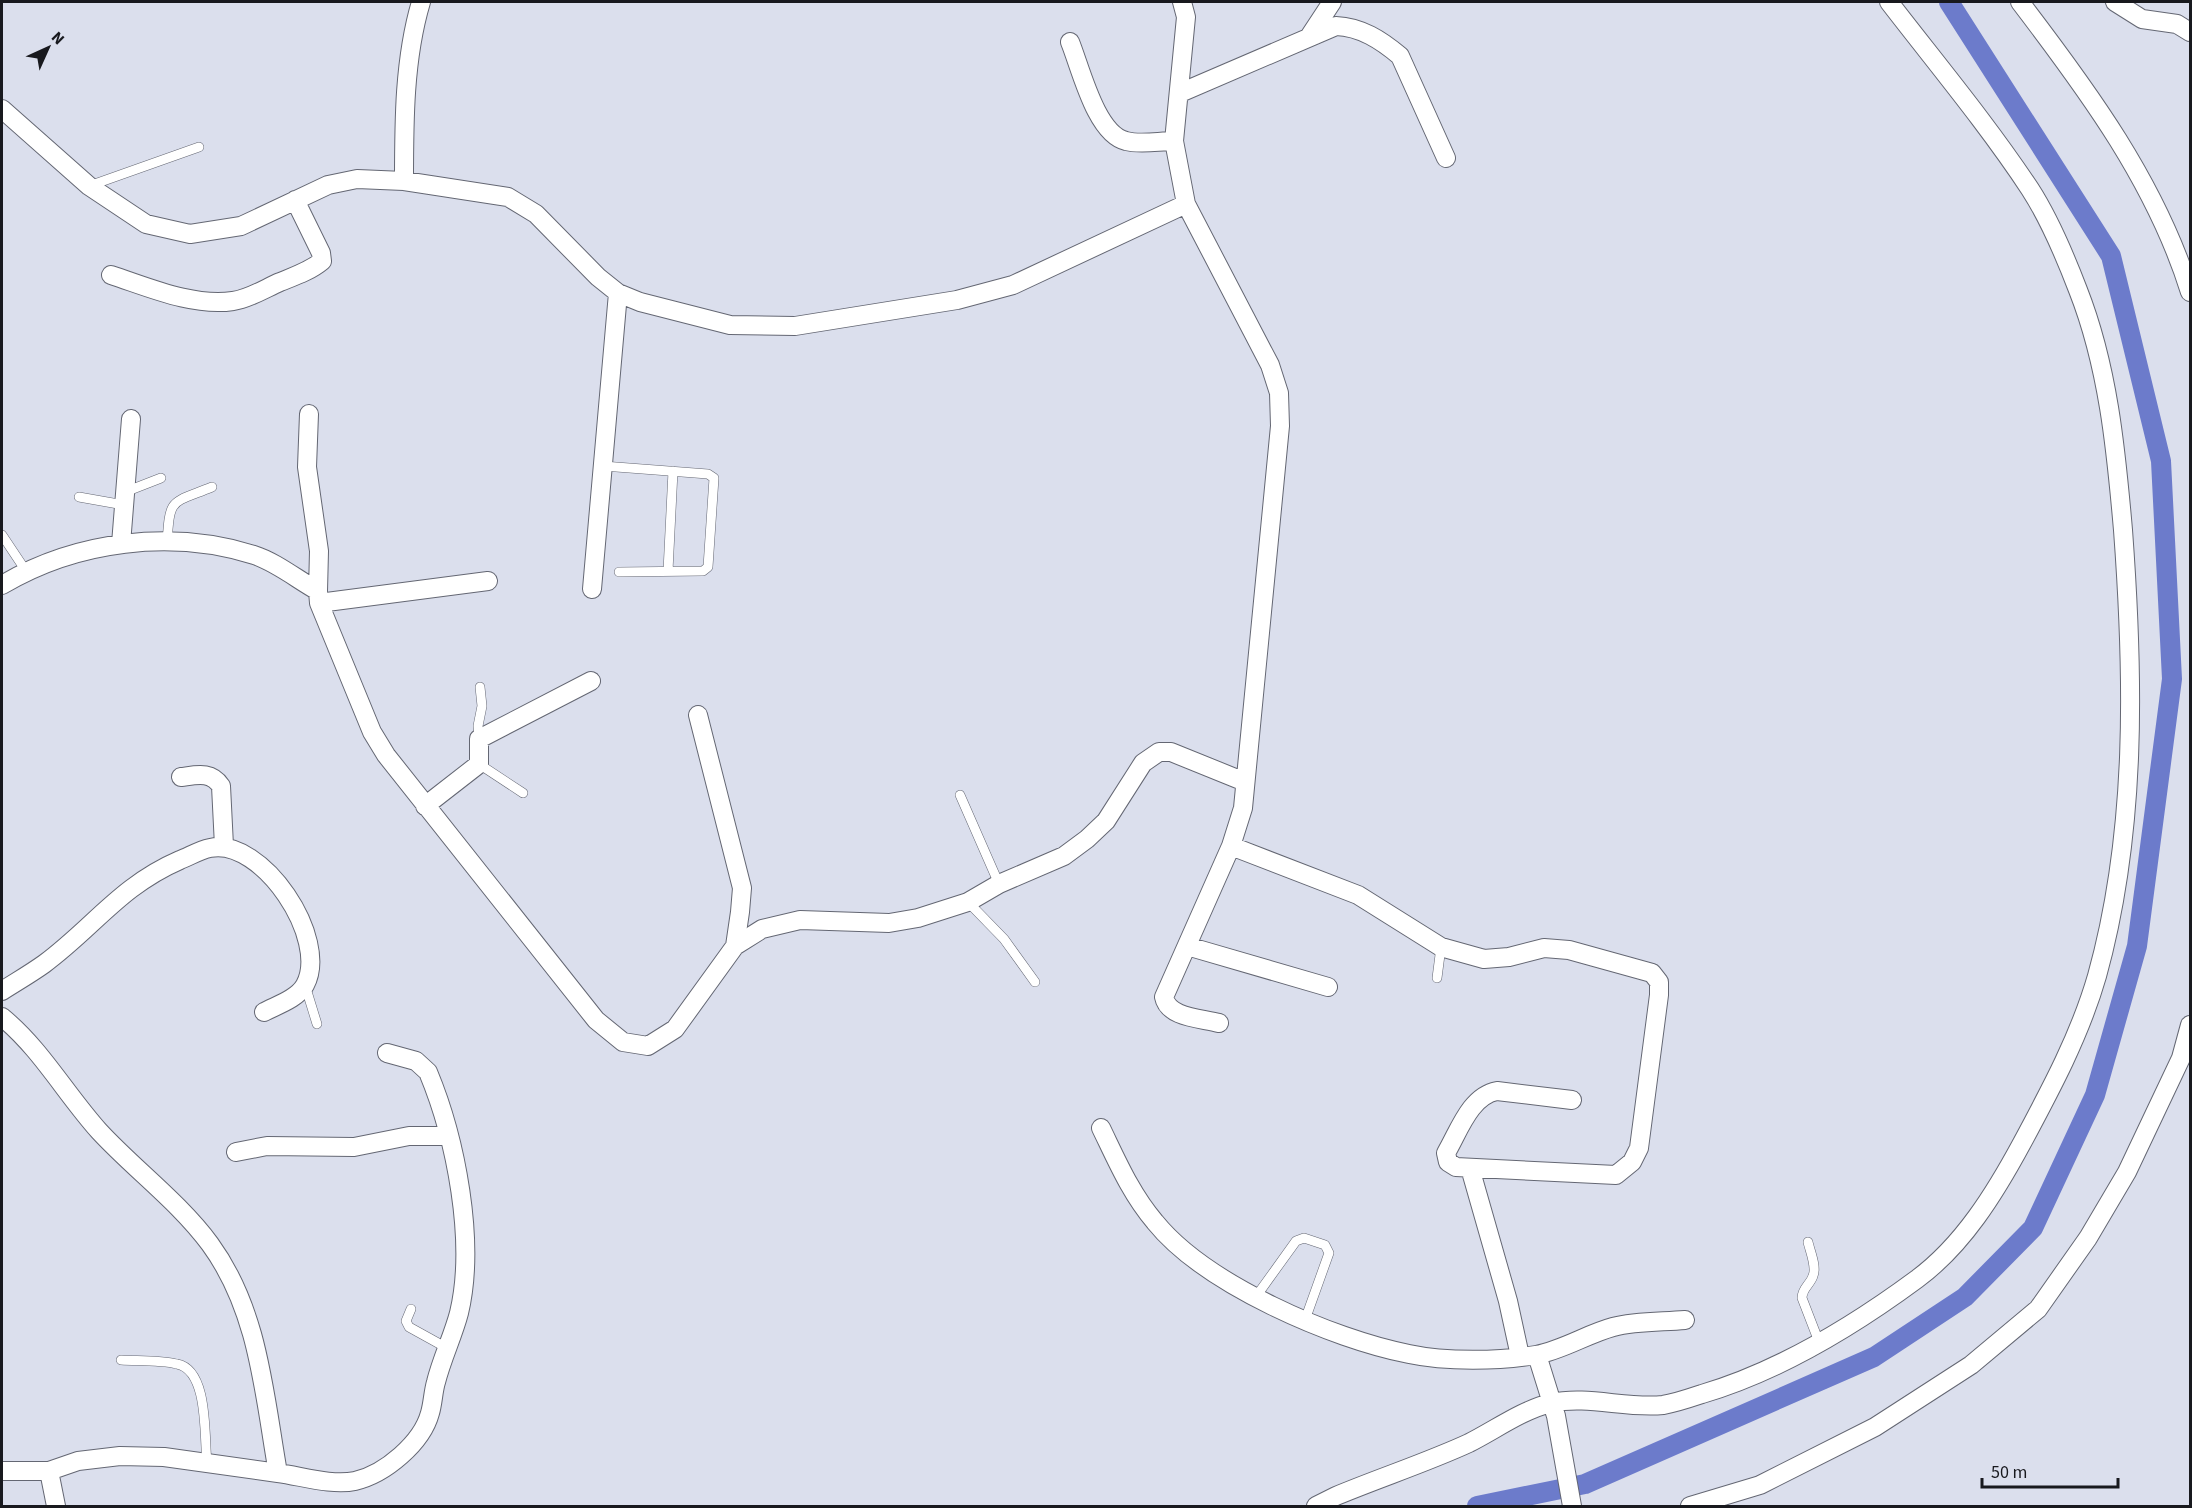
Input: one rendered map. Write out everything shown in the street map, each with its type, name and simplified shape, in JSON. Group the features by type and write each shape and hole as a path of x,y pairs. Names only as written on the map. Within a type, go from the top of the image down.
{"street":[{"path":"404,181 404,126 409,67 421,2"},
{"path":"1182,2 1186,17 1174,141 1186,204 1270,365 1279,393 1280,426 1243,808 1231,846 1164,997 1166,1005 1173,1011 1220,1023"},
{"path":"1309,37 1332,2"},
{"path":"1316,1506 1465,1445 1523,1414 1554,1410 1592,1401 1666,1405 1755,1377 1819,1342 1921,1276 1964,1236 2010,1165 2074,1040 2097,977 2113,904 2126,824 2130,734 2127,588 2118,476 2098,348 2058,241 2032,192 1889,2"},
{"path":"2020,2 2078,78 2139,174 2165,227 2190,292"},
{"path":"2115,2 2142,19 2186,26"},
{"path":"1180,93 1336,26 1354,27 1386,44 1400,56 1446,158"},
{"path":"1070,42 1102,123 1112,135 1127,142 1174,141"},
{"path":"2,109 89,186 146,224 190,234 241,226 328,185 357,179 404,181 508,197 536,214 598,278 618,293 640,302 730,325 795,327 957,300 1014,285 1186,204"},
{"path":"111,275 170,294 205,301 233,301 264,289 314,268 322,261 321,253 295,200"},
{"path":"592,589 618,293"},
{"path":"309,414 307,467 316,518 319,597 372,732 425,806 596,1020 623,1042 648,1046 675,1029 735,946 762,929 800,920 889,923 918,918 968,902 999,884 1064,856 1106,821 1143,763 1159,752 1171,752 1245,782"},
{"path":"121,544 131,419"},
{"path":"2,585 48,560 86,549 121,544 166,543 204,545 256,555 319,597 488,581"},
{"path":"425,806 479,764 479,739 591,681"},
{"path":"698,715 742,888 735,946"},
{"path":"181,777 207,775 216,779 221,786 224,846"},
{"path":"2,991 45,963 126,890 162,868 207,848 224,846 261,866 288,894 307,935 309,968 305,985 293,998 264,1012"},
{"path":"1231,846 1358,895 1441,947 1484,959 1509,957 1544,948 1569,950 1652,973 1659,982 1659,995 1640,1148 1632,1162 1616,1175 1456,1167 1448,1162 1446,1153 1477,1100 1486,1093 1497,1091 1572,1100"},
{"path":"1188,946 1328,987"},
{"path":"2,1017 20,1032 43,1058 72,1099 100,1132 210,1244 237,1288 254,1334 278,1473"},
{"path":"1690,1506 1760,1485 1875,1427 1971,1365 2038,1310 2088,1238 2127,1172 2177,1068 2190,1025"},
{"path":"2,1471 49,1471 78,1461 120,1456 164,1457 354,1481 381,1469 405,1450 420,1434 430,1415 436,1382 459,1314 464,1286 462,1200 459,1173 428,1072 416,1061 387,1053"},
{"path":"1101,1128 1129,1186 1156,1224 1196,1259 1255,1298 1305,1320 1410,1354 1468,1359 1528,1355 1612,1328 1685,1320"},
{"path":"236,1152 267,1146 354,1147 410,1136 448,1136"},
{"path":"1470,1168 1505,1290 1528,1355 1554,1410 1572,1506"},
{"path":"49,1471 56,1506"}],"lane":[{"path":"89,186 199,147"},
{"path":"603,466 708,474 714,478 708,567 703,571 619,572"},
{"path":"668,571 673,471"},
{"path":"79,498 125,498 161,478"},
{"path":"166,543 169,510 176,502 212,487"},
{"path":"2,535 26,570"},
{"path":"479,739 478,726 482,706 480,687"},
{"path":"479,764 523,794"},
{"path":"960,795 999,884"},
{"path":"968,902 1004,939 1035,982"},
{"path":"1437,978 1441,947"},
{"path":"305,985 317,1024"},
{"path":"1255,1298 1296,1240 1304,1238 1325,1245 1329,1253 1305,1320"},
{"path":"1808,1242 1814,1270 1813,1277 1802,1292 1802,1298 1819,1342"},
{"path":"411,1309 406,1321 409,1327 447,1348"},
{"path":"122,1360 178,1364 190,1370 199,1382 207,1463"}],"waterway":[{"path":"1477,1506 1585,1484 1874,1357 1965,1297 2033,1228 2095,1095 2137,946 2172,679 2161,461 2111,256 1949,2"}]}
